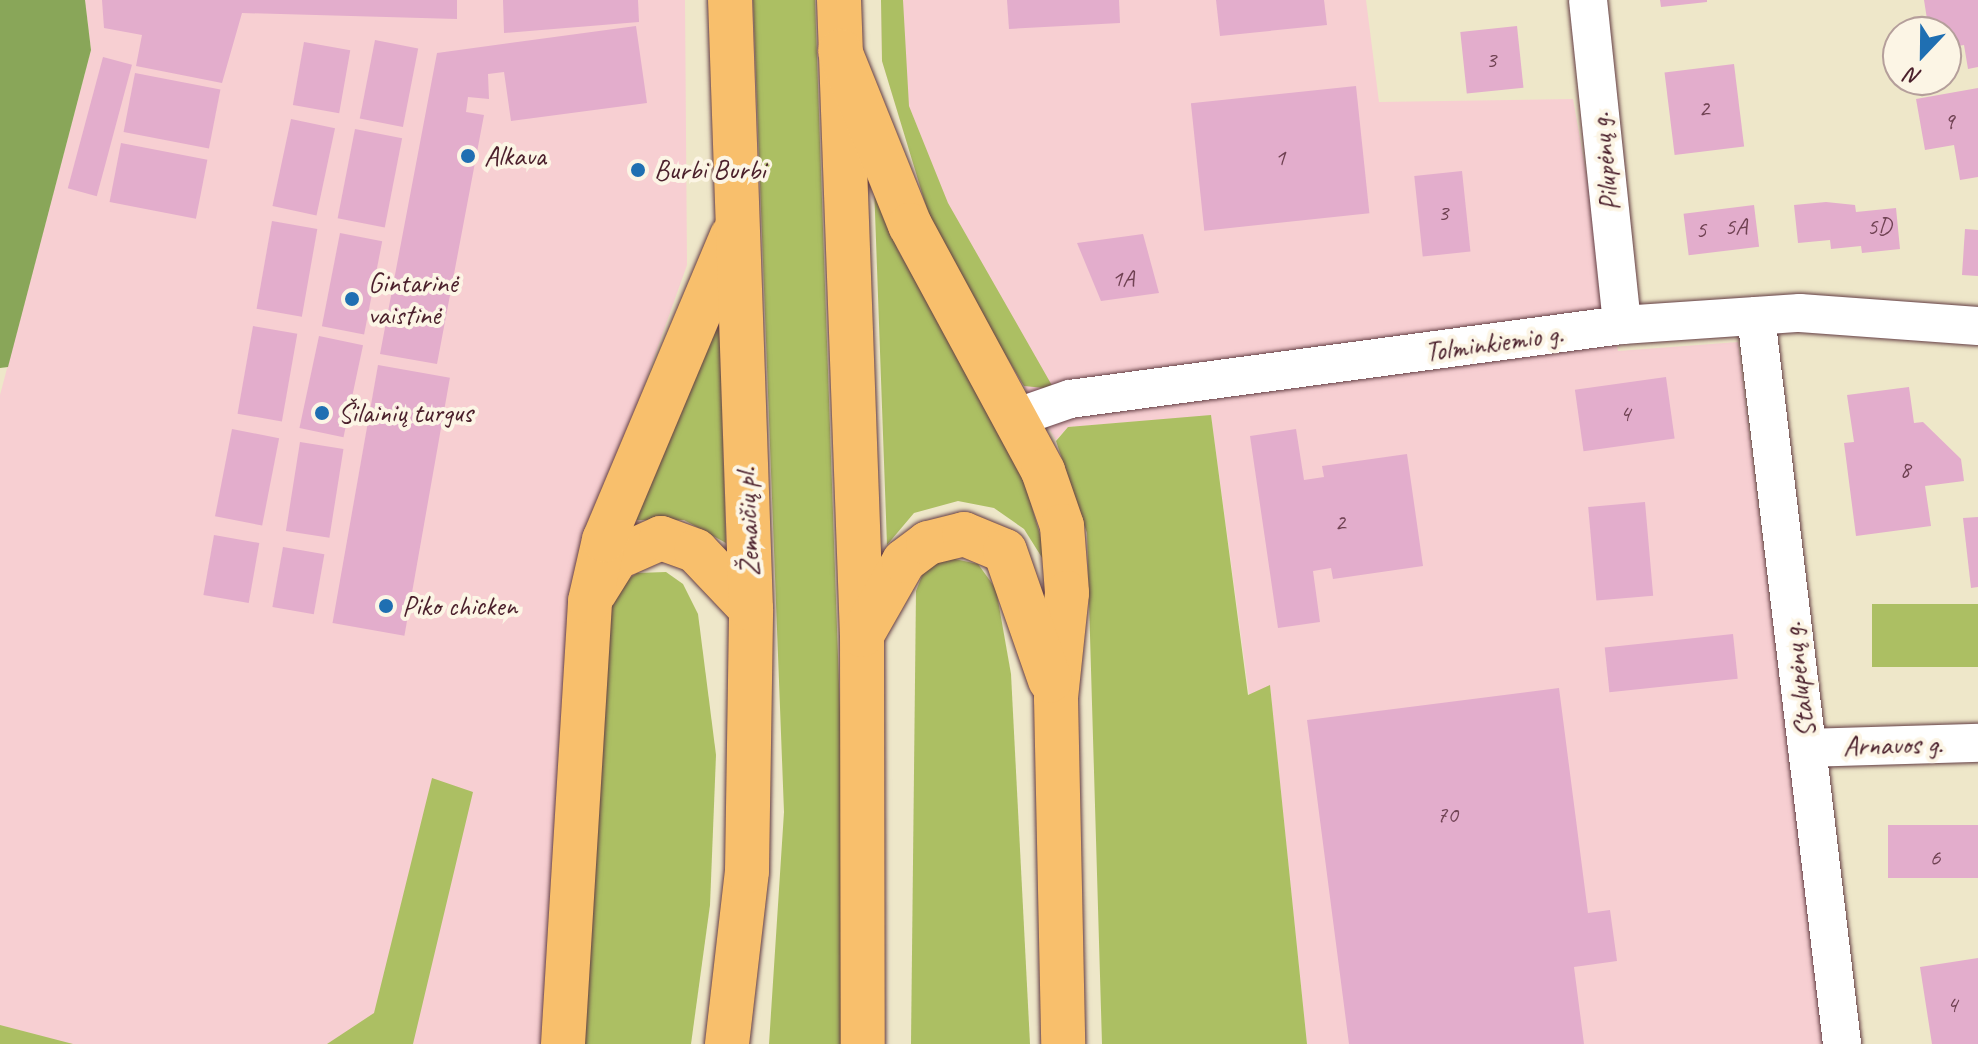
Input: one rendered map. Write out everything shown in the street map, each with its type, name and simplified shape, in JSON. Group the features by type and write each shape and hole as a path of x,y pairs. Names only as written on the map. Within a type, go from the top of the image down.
{"main road":[{"name":"Žemaičių pl.","path":"727,1044 747,871 751,609 730,0"},
{"path":"839,0 862,635 863,1044"},
{"path":"840,51 910,225 1015,418 1062,526 1067,593 1056,698 1063,1044"},
{"path":"563,1044 590,601 604,540 737,223"},
{"path":"862,635 904,561 928,543 964,534 1005,551 1056,698"},
{"path":"590,601 616,558 661,538 696,551 751,609"}],"street":[{"name":"Pilupėnų g.","path":"1588,0 1622,325"},
{"name":"Tolminkiemio g.","path":"1015,418 1070,399 1622,325 1756,316 1978,326"},
{"name":"Stalupėnų g.","path":"1756,316 1842,1044"},
{"name":"Arnavos g.","path":"1807,748 1978,743"}],"shaded area":[{"path":"85,0 685,0 687,265 580,566 541,1044 0,1044 0,395 91,50"},
{"path":"881,0 1366,0 1379,102 1573,99 1618,351 1738,342 1825,1044 1307,1044 1270,686 1249,695 1211,416 1068,427 1056,440 936,239 882,61"}],"green space":[{"path":"0,0 85,0 91,50 8,367 0,368"},
{"path":"753,0 815,0 845,856 842,1044 769,1044 784,812"},
{"path":"881,0 903,0 909,106 948,203 1054,389 1024,386 936,239 882,61"},
{"path":"874,185 898,250 1018,460 1051,572 1024,529 994,508 958,501 914,513 887,545"},
{"path":"719,310 726,543 684,520 625,520"},
{"path":"1211,415 1248,695 1270,685 1307,1044 1102,1044 1087,533 1056,441 1068,427"},
{"path":"950,558 978,564 996,589 1011,674 1030,1044 911,1044 916,591 925,568"},
{"path":"666,572 683,584 698,614 716,755 710,905 691,1044 584,1044 603,655 615,588 637,573"},
{"path":"1872,604 1978,604 1978,667 1872,667"},
{"path":"432,778 473,792 413,1044 327,1044 374,1013"},
{"path":"0,1025 73,1044 0,1044"}],"building":[{"path":"102,0 457,0 457,19 242,13 222,83 136,66 142,35 104,28"},
{"path":"503,0 638,0 639,22 504,33"},
{"path":"1007,0 1119,0 1120,23 1009,29"},
{"path":"1216,0 1324,0 1327,25 1220,36"},
{"path":"1660,0 1707,0 1707,2 1661,7"},
{"path":"1924,0 1978,0 1978,67 1968,69 1962,45 1962,16 1926,16"},
{"path":"636,26 647,103 511,121 504,72 488,74 489,99 468,97 466,112 484,115 437,364 380,354 437,53"},
{"path":"1517,26 1523,88 1467,94 1460,32"},
{"path":"375,40 418,48 403,127 360,119"},
{"path":"304,42 350,50 339,113 293,105"},
{"path":"103,57 132,65 97,196 68,188"},
{"path":"1734,64 1744,146 1675,155 1665,73"},
{"path":"135,73 220,90 209,148 124,132"},
{"path":"1356,86 1369,213 1204,231 1191,103"},
{"path":"1978,88 1978,177 1960,180 1954,145 1925,150 1916,99 1962,96 1962,91"},
{"path":"291,119 335,128 317,215 272,206"},
{"path":"355,129 402,138 385,227 338,218"},
{"path":"121,143 207,160 196,219 110,202"},
{"path":"1462,171 1470,252 1423,257 1414,176"},
{"path":"1826,202 1855,205 1856,212 1896,208 1900,249 1862,253 1861,246 1831,249 1830,240 1798,243 1794,205"},
{"path":"1754,205 1759,247 1689,255 1684,214"},
{"path":"272,221 317,229 302,317 257,309"},
{"path":"1965,229 1978,230 1978,276 1962,275"},
{"path":"340,233 382,241 364,334 322,326"},
{"path":"1143,234 1159,293 1101,301 1077,243"},
{"path":"253,326 297,334 282,421 238,414"},
{"path":"319,336 363,345 343,437 299,428"},
{"path":"378,365 450,378 404,636 333,623"},
{"path":"1666,377 1675,438 1584,451 1575,390"},
{"path":"1909,387 1914,423 1923,422 1961,459 1964,481 1925,486 1931,526 1856,536 1844,443 1854,442 1847,395"},
{"path":"232,429 279,438 262,526 215,516"},
{"path":"1296,429 1304,480 1324,477 1322,466 1407,454 1423,566 1333,579 1331,568 1313,571 1320,622 1278,628 1250,436"},
{"path":"300,442 343,449 329,538 286,531"},
{"path":"1645,502 1653,596 1596,601 1588,507"},
{"path":"1978,517 1978,587 1971,588 1963,518"},
{"path":"214,535 259,543 249,603 203,595"},
{"path":"283,547 324,554 314,614 272,607"},
{"path":"1733,634 1738,679 1609,692 1605,647"},
{"path":"1559,688 1588,913 1610,910 1617,961 1574,967 1584,1044 1349,1044 1307,720"},
{"path":"1888,825 1978,825 1978,878 1888,878"},
{"path":"1978,958 1978,1044 1932,1044 1920,967"}],"place":[{"name":"Alkava","path":"468,156"},
{"name":"Burbi Burbi","path":"638,170"},
{"name":"Gintarinė vaistinė","path":"352,299"},
{"name":"Šilainių turgus","path":"322,413"},
{"name":"Piko chicken","path":"386,606"}]}
